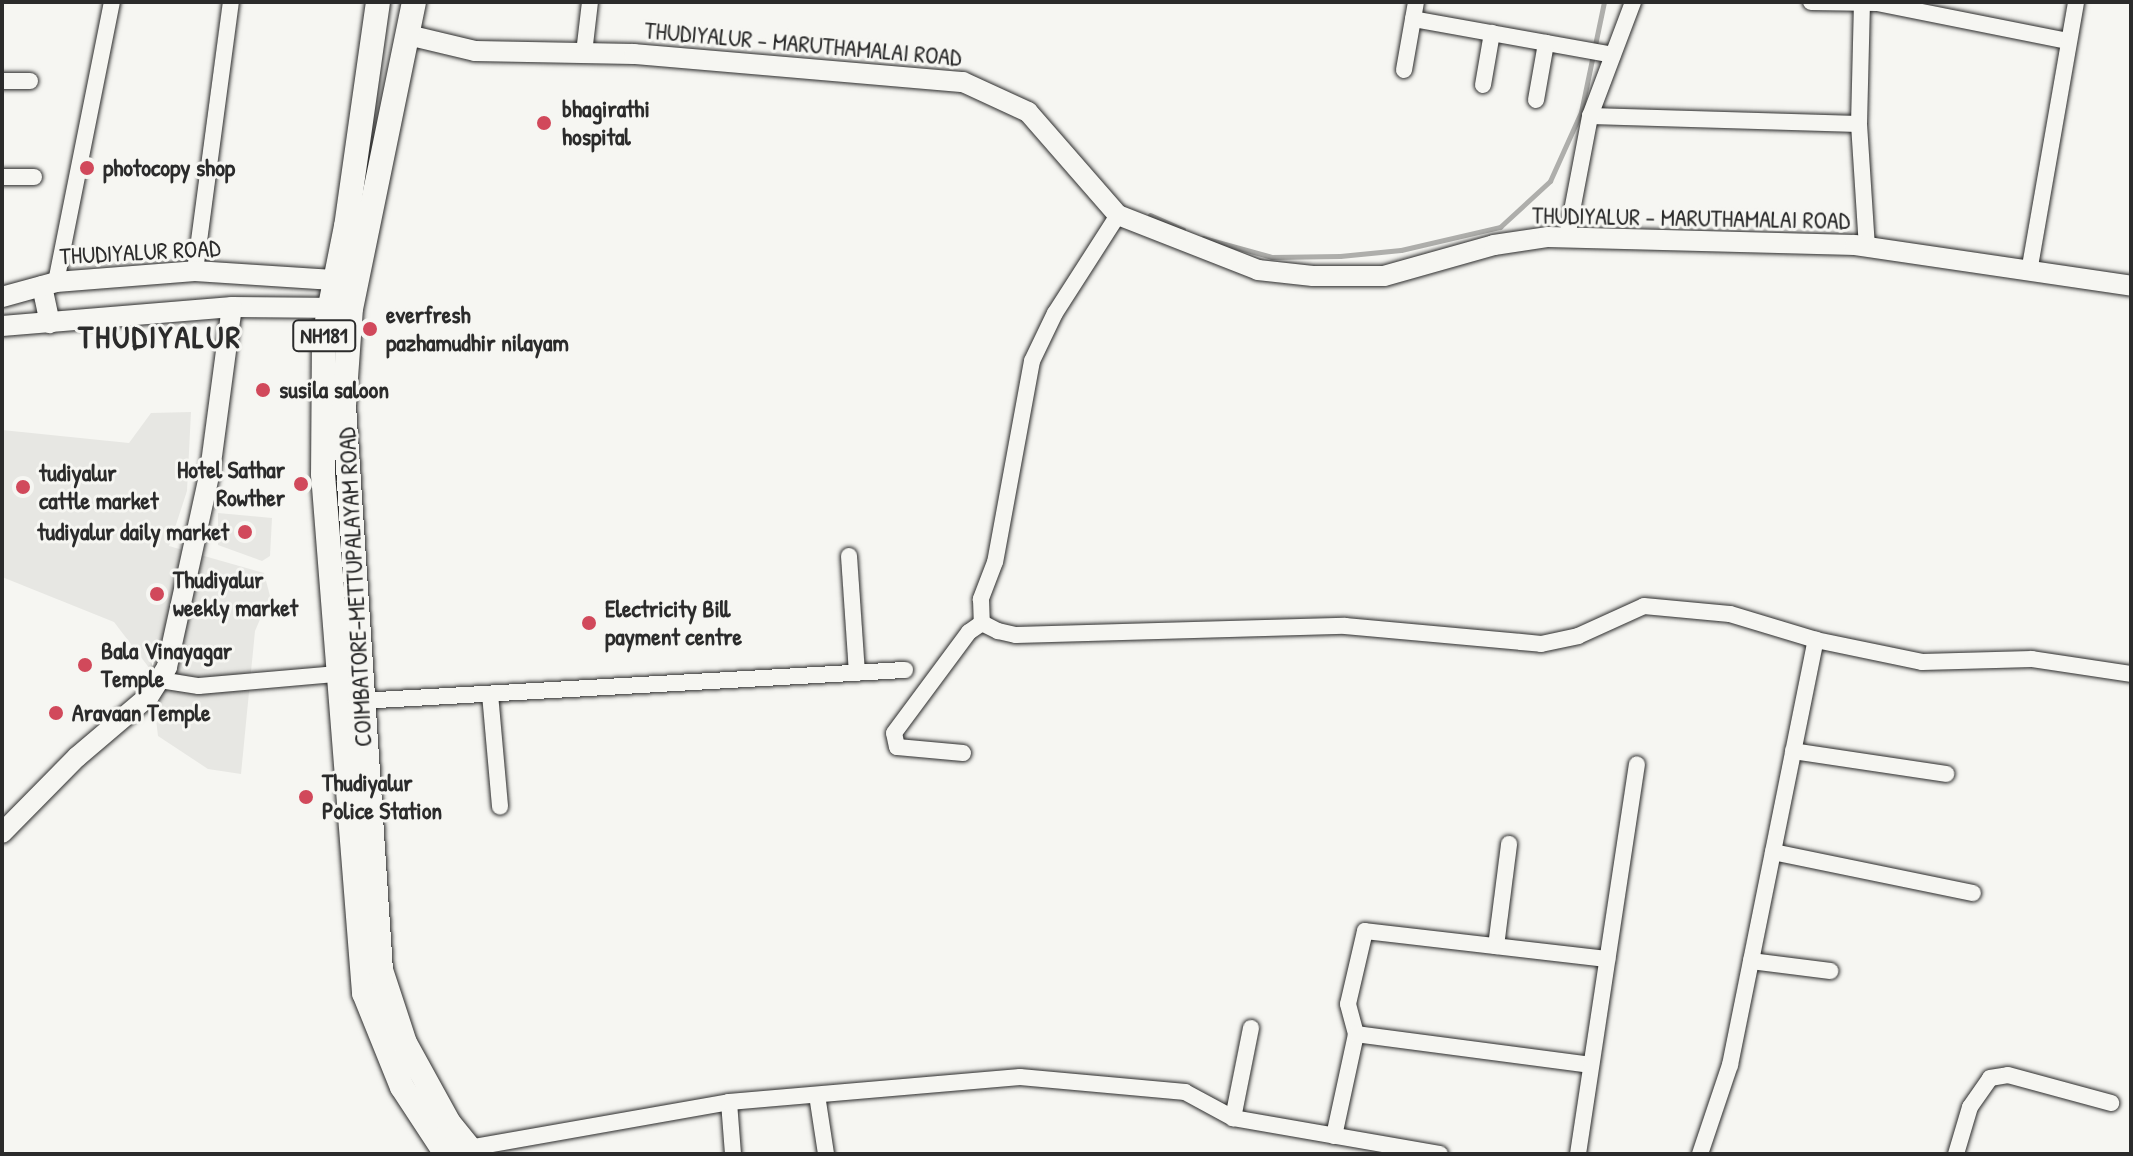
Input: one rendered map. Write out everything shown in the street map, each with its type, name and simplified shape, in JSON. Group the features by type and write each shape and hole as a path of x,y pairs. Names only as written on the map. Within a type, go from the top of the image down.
{"highway":[{"name":"NH181","path":"346,280 378,2"},
{"name":"NH181","path":"414,2 320,394 337,674 364,993 402,1087 463,1152"},
{"name":"COIMBATORE-METTUPALAYAM ROAD","path":"340,308 360,701 381,970 405,1043 463,1152"}],"main road":[{"name":"THUDIYALUR - MARUTHAMALAI ROAD","path":"408,35 475,51 584,53 963,82 1028,112 1118,215 1206,254 1258,270 1313,276 1384,276 1494,245 1567,237 1867,248 2131,286"},
{"name":"THUDIYALUR ROAD","path":"2,297 49,284 195,271 346,280"},
{"path":"49,284 50,323"},
{"path":"2,326 232,307 340,308"},
{"path":"2,833 77,757 149,696 171,655 210,471 232,307"}],"street":[{"path":"49,284 112,2"},
{"path":"195,271 231,2"},
{"path":"584,53 590,2"},
{"path":"1567,237 1599,52 1633,2"},
{"path":"1811,2 1877,3 2068,41"},
{"path":"2029,272 2076,2"},
{"path":"1862,3 1859,124 1867,248"},
{"path":"1404,70 1414,11 1492,33 1599,52"},
{"path":"1483,85 1492,33"},
{"path":"1536,100 1546,43"},
{"path":"2,81 30,81"},
{"path":"1590,116 1859,124"},
{"path":"2,177 34,177"},
{"path":"982,623 981,599 995,562 1032,361 1055,313 1118,215"},
{"path":"849,556 857,673"},
{"path":"982,623 1016,635 1345,626 1541,644 1578,636 1625,610 1644,606 1730,614 1816,640 1922,662 2032,659 2131,674"},
{"path":"963,753 897,747 894,733 969,632 982,623"},
{"path":"1700,1154 1730,1065 1816,640"},
{"path":"360,701 905,670"},
{"path":"160,680 199,686 337,674"},
{"path":"490,694 500,807"},
{"path":"1793,751 1946,774"},
{"path":"1578,1154 1637,764"},
{"path":"1496,946 1509,844"},
{"path":"1773,852 1973,893"},
{"path":"1334,1136 1356,1034 1348,1004 1365,931 1607,959"},
{"path":"1751,961 1830,971"},
{"path":"1233,1118 1251,1028"},
{"path":"1356,1034 1591,1065"},
{"path":"1956,1154 1970,1107 1990,1078 2008,1075 2111,1103"},
{"path":"463,1152 729,1102 1020,1077 1185,1092 1233,1118 1440,1154"},
{"path":"817,1095 826,1154"},
{"path":"729,1102 733,1154"}],"shaded area":[{"name":"Thudiyalur weekly market","path":"191,412 187,491 169,546 264,573 270,596 255,631 241,774 208,769 158,736 150,669 114,622 2,577 2,430 129,443 151,413"},
{"name":"tudiyalur daily market","path":"218,513 272,518 270,556 262,561 218,545"}],"waterway":[{"path":"1203,238 1272,257 1340,256 1401,250 1500,227 1550,181 1581,112 1604,2"},
{"path":"1150,215 1183,230"}],"place":[{"name":"bhagirathi hospital","path":"544,123"},
{"name":"photocopy shop","path":"87,168"},
{"name":"everfresh pazhamudhir nilayam","path":"370,329"},
{"name":"susila saloon","path":"263,390"},
{"name":"Hotel Sathar Rowther","path":"301,484"},
{"name":"tudiyalur cattle market","path":"23,487"},
{"name":"tudiyalur daily market","path":"245,532"},
{"name":"Thudiyalur weekly market","path":"157,594"},
{"name":"Electricity Bill payment centre","path":"589,623"},
{"name":"Bala Vinayagar Temple","path":"85,665"},
{"name":"Aravaan Temple","path":"56,713"},
{"name":"Thudiyalur Police Station","path":"306,797"}],"district":[{"name":"THUDIYALUR","path":"160,337"}]}
